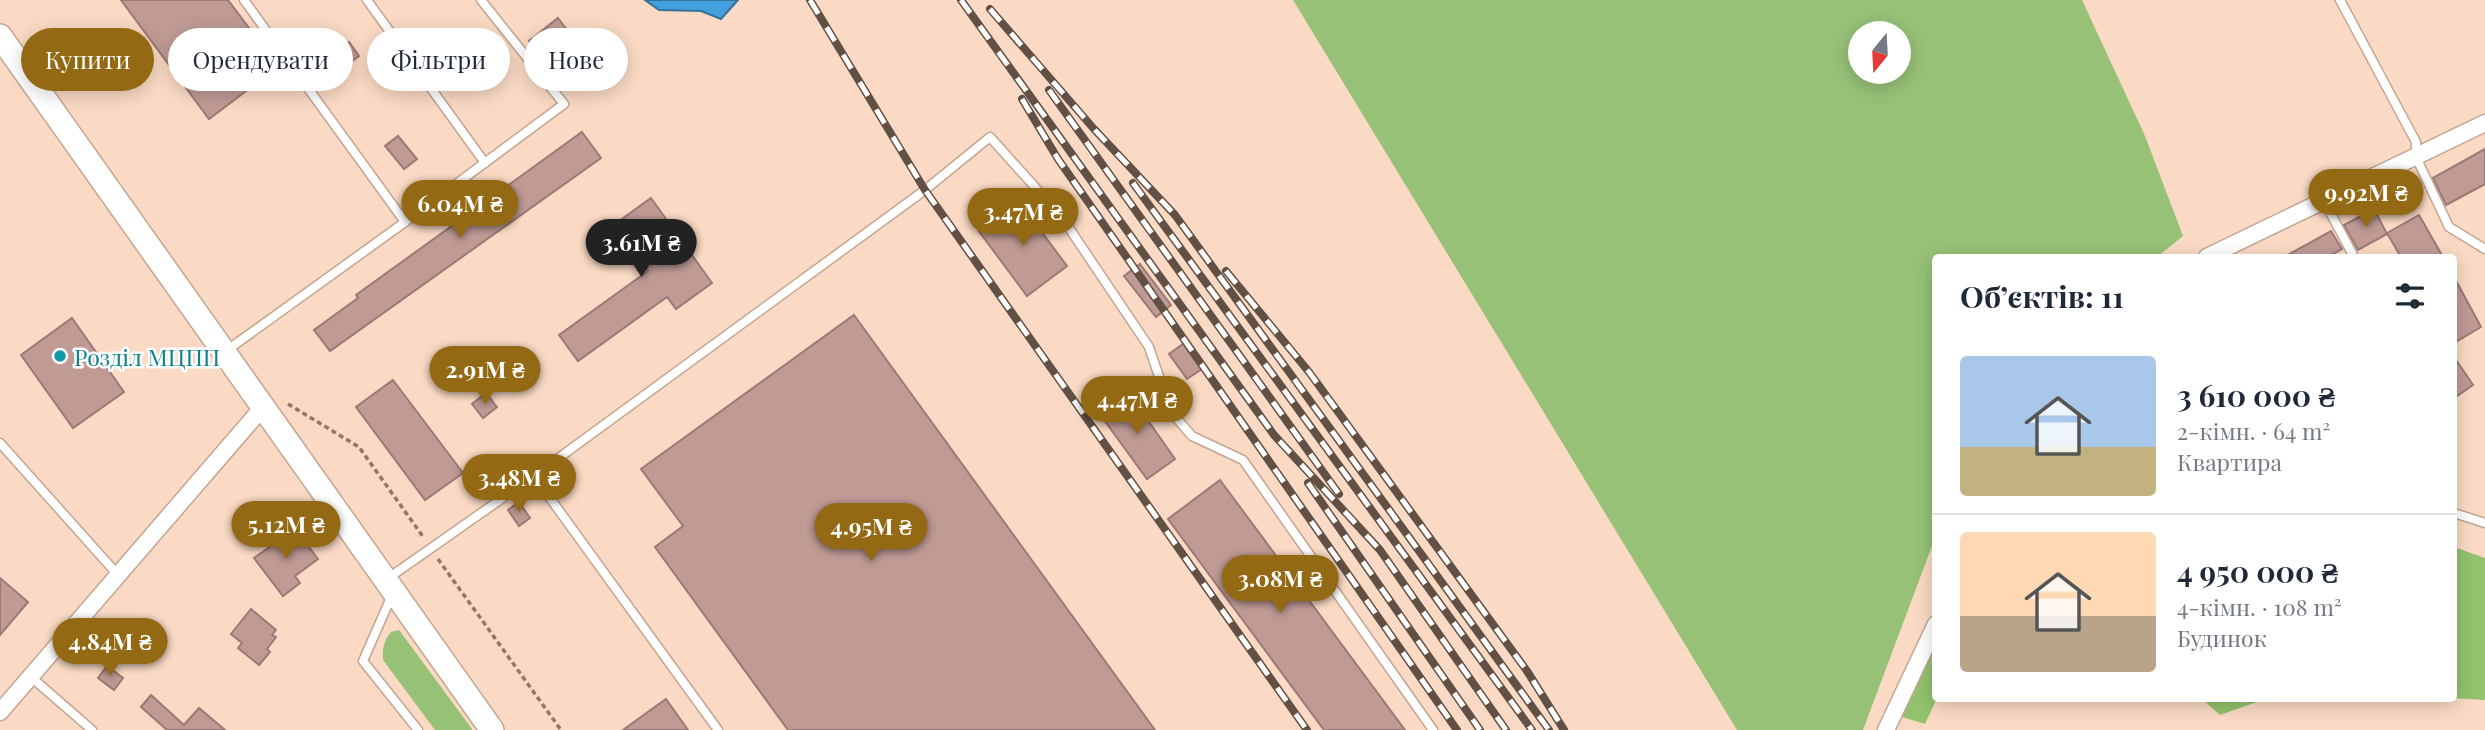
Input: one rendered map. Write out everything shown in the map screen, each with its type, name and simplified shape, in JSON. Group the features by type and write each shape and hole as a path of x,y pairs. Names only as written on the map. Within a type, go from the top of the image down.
{"main road":[{"path":"0,36 226,351 272,400 389,586 492,730"}],"street":[{"path":"2213,254 2485,123"},
{"path":"0,712 272,400"},
{"path":"1886,730 1932,632"}],"lane":[{"path":"244,0 405,222"},
{"path":"367,0 485,163"},
{"path":"226,351 564,104 481,0"},
{"path":"2340,0 2416,142 2416,157 2449,227 2485,248"},
{"path":"418,730 363,662 389,586 431,548 534,476 914,198 990,137 1061,216 1149,347 1171,412 1192,436 1243,460 1433,730"},
{"path":"2323,201 2352,254"},
{"path":"0,443 118,575"},
{"path":"534,476 718,730"},
{"path":"2457,514 2485,523"},
{"path":"31,677 92,730"}],"path":[{"path":"272,400 288,405 359,447 561,730"}],"green space":[{"path":"1293,0 2082,0 2145,136 2183,236 2161,254 1932,254 1932,546 1863,730 1737,730"},
{"path":"2457,548 2485,558 2485,700 2457,698"},
{"path":"399,630 472,730 435,730 383,660 383,648 387,638 391,632"},
{"path":"1932,653 1932,702 1935,702 1925,724 1902,717"},
{"path":"2205,702 2257,702 2220,715"}],"water":[{"path":"645,0 738,0 721,19 701,11 659,10"}],"building":[{"path":"121,0 228,0 249,28 168,28 168,64 154,45 154,28 142,28"},
{"path":"558,18 566,28 545,28"},
{"path":"353,48 359,56 353,60"},
{"path":"188,91 246,91 209,119"},
{"path":"582,132 601,158 330,351 314,330 358,298 356,295"},
{"path":"398,136 417,159 404,169 385,146"},
{"path":"2485,149 2485,184 2446,205 2433,178"},
{"path":"651,198 712,283 676,309 667,297 578,361 559,335 648,271 630,246 620,254 604,232"},
{"path":"1018,200 1067,266 1027,296 978,230"},
{"path":"2374,209 2387,234 2358,250 2344,225"},
{"path":"2419,215 2441,254 2399,254 2387,233"},
{"path":"2331,231 2342,249 2333,254 2289,254"},
{"path":"1140,264 1171,305 1156,317 1124,276"},
{"path":"2457,283 2481,327 2457,341"},
{"path":"854,315 1155,730 788,730 655,547 683,526 641,469"},
{"path":"72,318 124,392 73,428 21,355"},
{"path":"1183,344 1202,369 1187,379 1169,354"},
{"path":"2457,361 2473,385 2457,396"},
{"path":"393,380 463,473 425,500 356,407"},
{"path":"1128,392 1175,459 1147,479 1099,413"},
{"path":"486,393 497,407 483,418 472,404"},
{"path":"1220,480 1405,730 1324,730 1168,519"},
{"path":"519,502 530,518 519,526 508,510"},
{"path":"295,529 318,559 295,576 300,583 283,596 254,558"},
{"path":"0,578 28,602 0,635"},
{"path":"251,609 276,630 272,635 276,637 267,649 270,652 259,665 238,648 242,643 231,634"},
{"path":"107,666 123,678 114,690 98,678"},
{"path":"151,695 184,725 199,708 225,730 167,730 141,707"},
{"path":"666,699 688,730 623,730"}],"railway":[{"path":"810,0 925,190 1307,730"},
{"path":"961,0 1274,435 1380,550 1506,730"},
{"path":"990,9 1094,129 1175,215 1549,730"},
{"path":"1049,90 1339,494"},
{"path":"1022,99 1058,159 1457,730"},
{"path":"1133,183 1532,730"},
{"path":"1226,271 1309,372 1527,671 1564,730"},
{"path":"1308,483 1480,730"}],"place":[{"name":"Розділ МЦПП","path":"60,356"}]}
